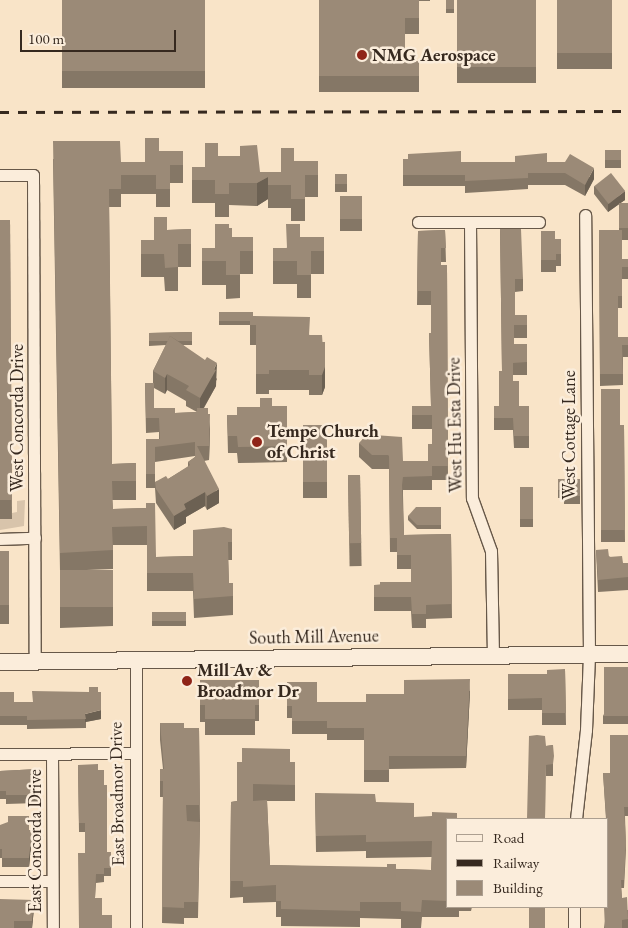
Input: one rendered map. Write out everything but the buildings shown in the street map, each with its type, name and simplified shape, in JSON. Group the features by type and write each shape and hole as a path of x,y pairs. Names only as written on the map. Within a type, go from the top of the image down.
{"main road":[{"name":"South Mill Avenue","path":"0,662 628,654"}],"street":[{"name":"West Concorda Drive","path":"0,175 33,175 36,538 35,661"},
{"name":"West Cottage Lane","path":"576,818 586,730 589,654 585,215"},
{"path":"418,222 539,222"},
{"name":"West Hu Esta Drive","path":"470,222 472,498 491,551 493,655"},
{"path":"0,539 36,538"},
{"name":"East Broadmor Drive","path":"136,660 134,753 136,928"},
{"path":"0,754 134,753"},
{"name":"East Concorda Drive","path":"52,754 53,928"},
{"path":"0,881 52,881"},
{"path":"574,908 574,928"}],"shaded area":[{"path":"25,500 24,526 0,530 0,519 12,519 12,513 17,512 17,501"}],"railway":[{"path":"0,112 628,111"}],"place":[{"name":"NMG Aerospace","path":"362,55"},
{"name":"Tempe Church of Christ","path":"257,442"},
{"name":"Mill Av & Broadmor Dr","path":"187,681"}]}
